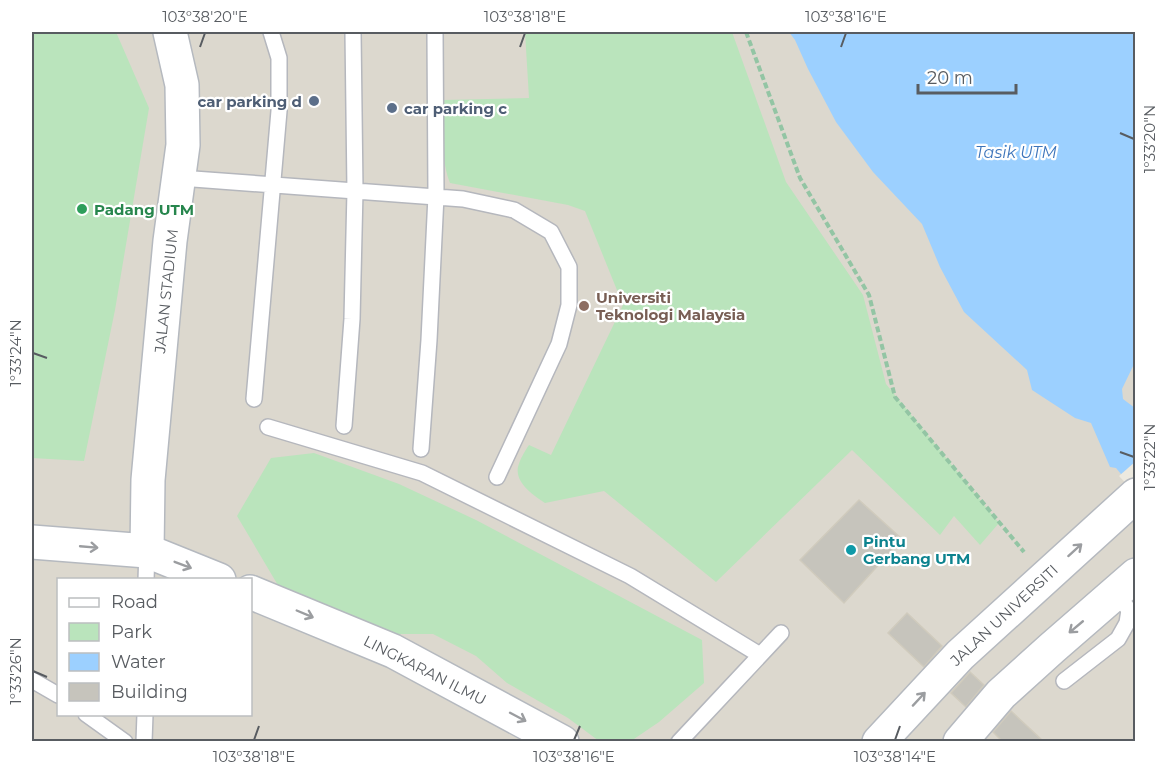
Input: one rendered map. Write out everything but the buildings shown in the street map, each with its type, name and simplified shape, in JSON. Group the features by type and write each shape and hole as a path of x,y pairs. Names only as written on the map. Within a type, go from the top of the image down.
{"street":[{"name":"JALAN STADIUM","path":"147,565 148,480 171,241 183,145 182,86 170,32"},
{"name":"JALAN UNIVERSITI","path":"879,741 960,654 1134,497"},
{"path":"32,542 214,578"},
{"path":"960,741 1001,694 1126,584"},
{"name":"LINGKARAN ILMU","path":"252,593 393,651 562,741"}],"lane":[{"path":"254,399 279,111 279,58 271,32"},
{"path":"344,426 352,319 355,191 353,32"},
{"path":"421,449 436,196 435,32"},
{"path":"180,178 463,199 514,210 550,232 568,267 569,305 559,344 497,477"},
{"path":"268,427 422,473 630,576 760,656"},
{"path":"1064,681 1118,639 1127,623 1129,610 1126,584"},
{"path":"679,741 781,633"},
{"path":"32,680 57,694"},
{"path":"89,716 125,741"},
{"path":"144,741 145,716"}],"path":[{"path":"746,32 800,178 869,295 895,397 1045,578"}],"shaded area":[{"name":"Universiti Teknologi Malaysia","path":"32,32 1135,32 1135,741 32,741"}],"green space":[{"name":"Padang UTM","path":"32,32 116,32 149,108 115,310 84,461 32,458"},
{"path":"525,32 732,32 786,182 863,295 886,384 999,523 980,545 954,516 940,535 852,450 716,582 604,491 545,503 526,488 518,473 523,455 529,445 551,455 623,305 585,211 568,205 450,183 443,153 443,100 529,98"},
{"path":"314,453 399,484 476,520 702,640 704,683 659,722 631,741 599,741 568,718 507,683 476,656 433,634 397,634 371,626 279,587 237,516 271,458"}],"water":[{"name":"Tasik UTM","path":"789,32 1135,32 1136,360 1122,389 1123,399 1135,408 1135,491 1116,468 1110,467 1091,423 1075,418 1032,390 1027,370 964,312 940,267 922,224 873,172 836,122"}],"pier":[{"path":"1136,461 1136,494 1119,476"}],"place":[{"name":"car parking d","path":"314,101"},
{"name":"car parking c","path":"392,108"},
{"name":"Padang UTM","path":"82,209"},
{"name":"Universiti Teknologi Malaysia","path":"584,306"},
{"name":"Pintu Gerbang UTM","path":"851,550"}]}
